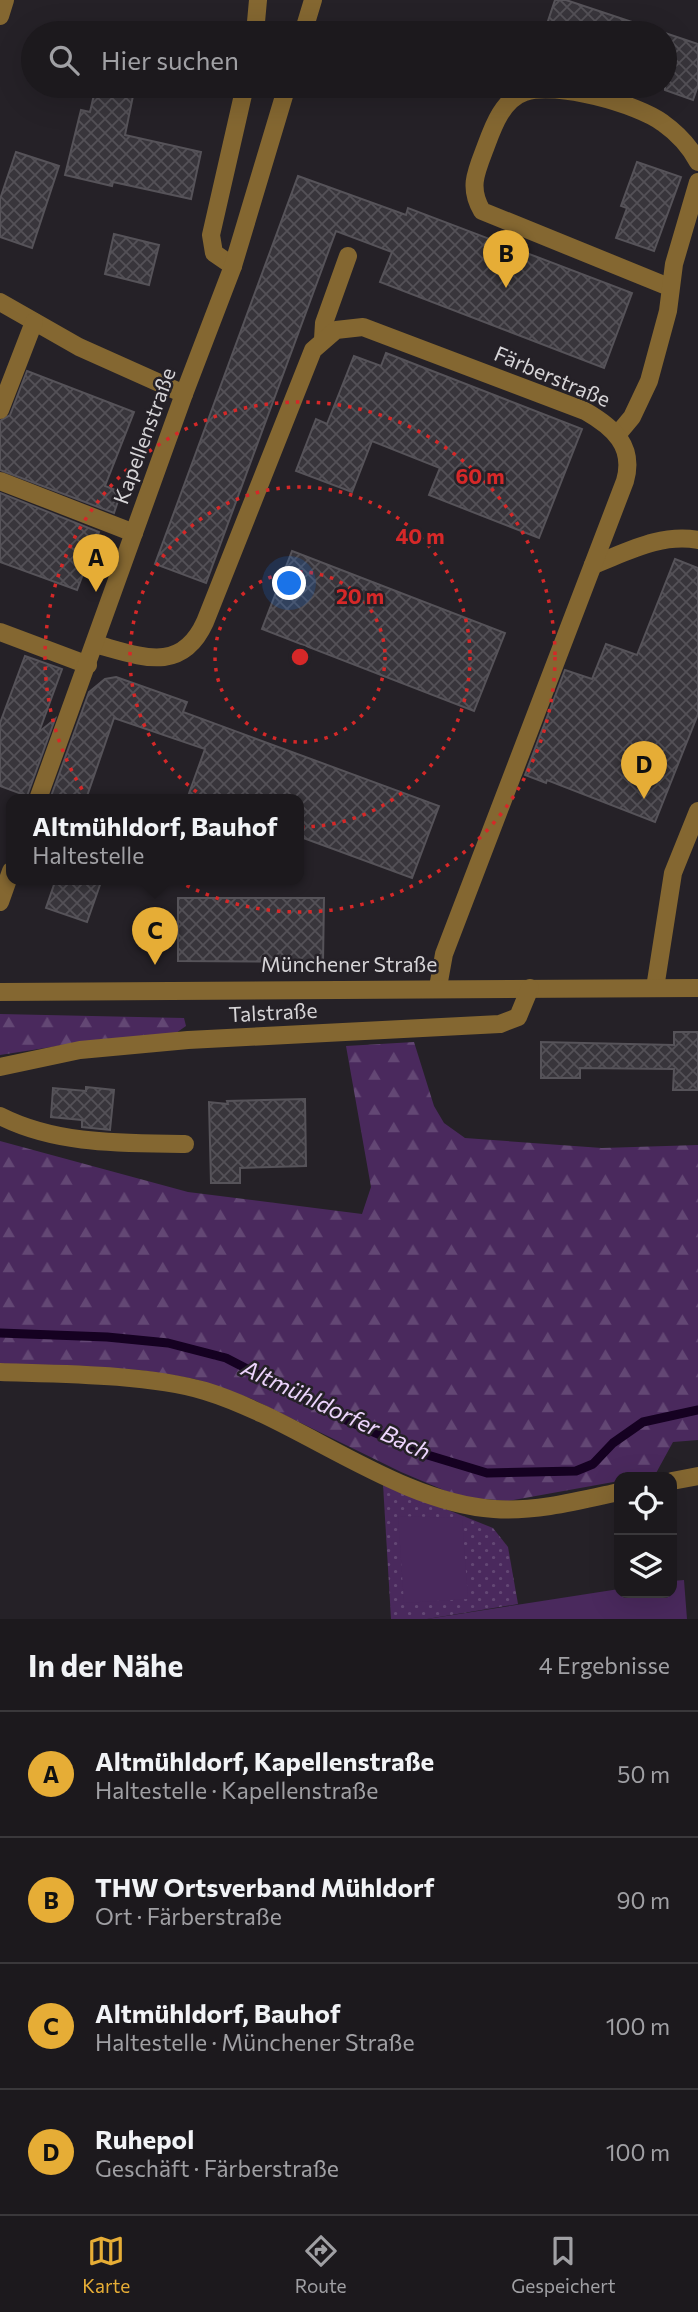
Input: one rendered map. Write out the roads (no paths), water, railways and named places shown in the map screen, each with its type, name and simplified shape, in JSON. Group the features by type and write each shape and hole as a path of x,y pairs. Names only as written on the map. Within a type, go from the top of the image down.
{"street":[{"path":"0,16 5,0"},
{"path":"256,21 258,0"},
{"path":"307,21 313,0"},
{"path":"233,265 214,253 211,235 242,98"},
{"name":"Kapellenstraße","path":"40,794 233,265 283,98"},
{"path":"516,98 508,103 494,125 474,176 473,195 482,211 669,287"},
{"path":"593,98 661,121 691,149 698,162"},
{"path":"617,435 632,417 649,381 668,311 669,287 698,182"},
{"path":"95,645 157,658 174,657 193,645 205,622 313,350 323,339 324,323 348,256"},
{"path":"0,302 79,346 184,394"},
{"path":"0,410 34,323"},
{"name":"Färberstraße","path":"323,339 336,330 363,327 585,411 608,425 629,457 629,468 593,565 444,954 438,987"},
{"path":"0,481 134,533"},
{"path":"593,565 654,541 684,537 698,540"},
{"path":"0,632 88,664"},
{"path":"654,988 673,873 698,811"},
{"path":"0,902 6,885"},
{"name":"Münchener Straße","path":"0,992 438,987 698,988"},
{"name":"Talstraße","path":"0,1068 80,1050 175,1041 500,1024 518,1017 530,988"},
{"path":"0,1116 43,1132 103,1143 185,1144"},
{"path":"0,1372 156,1382 204,1391 245,1406 415,1488 468,1506 514,1510 549,1507 614,1493"},
{"path":"677,1480 698,1476"}],"waterway":[{"name":"Altmühldorfer Bach","path":"0,1333 107,1337 168,1343 226,1358 348,1421 421,1453 487,1473 576,1471 593,1464 613,1443 643,1422 698,1410"}],"place":[{"name":"THW Ortsverband Mühldorf","path":"506,288"},
{"name":"Altmühldorf, Kapellenstraße","path":"96,592"},
{"name":"Ruhepol","path":"644,799"},
{"name":"Altmühldorf, Bauhof","path":"155,965"}]}
